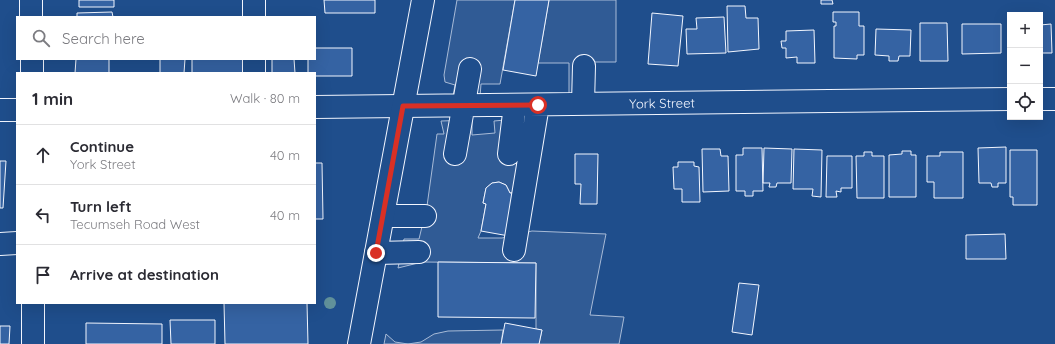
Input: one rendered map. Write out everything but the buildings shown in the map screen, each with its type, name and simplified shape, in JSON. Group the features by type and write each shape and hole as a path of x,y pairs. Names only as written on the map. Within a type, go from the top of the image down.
{"street":[{"path":"31,0 31,16"},
{"path":"254,0 254,16"},
{"path":"359,344 423,0"},
{"path":"32,60 32,72"},
{"path":"254,60 254,72"},
{"path":"583,104 584,66"},
{"path":"455,154 470,69"},
{"name":"York Street","path":"316,107 1007,99"},
{"path":"1043,99 1055,99"},
{"path":"509,154 515,105"},
{"path":"514,250 538,105"},
{"path":"0,110 16,110"},
{"path":"383,216 425,216"},
{"path":"0,244 16,244"},
{"path":"376,253 419,252"},
{"path":"33,304 34,344"}],"shaded area":[{"path":"457,0 515,0 500,84 481,84 480,97 453,96 455,85 445,82 444,75"},
{"path":"549,0 616,0 616,62 594,62 593,98 569,97 569,63 538,63"},
{"path":"527,118 513,193 510,193 506,185 499,182 492,183 486,188 483,203 486,204 481,231 478,238 502,238 532,231 606,234 590,315 624,317 619,344 539,344 542,330 536,329 536,263 422,262 398,268 404,239 419,239 427,206 437,134 444,134 441,121 472,120 472,135 495,133 494,121"},
{"path":"503,330 501,344 408,344 421,342 434,334 448,331"},
{"path":"386,334 395,342 408,344 384,344"}],"route":[{"path":"376,253 403,106 538,105"}]}
